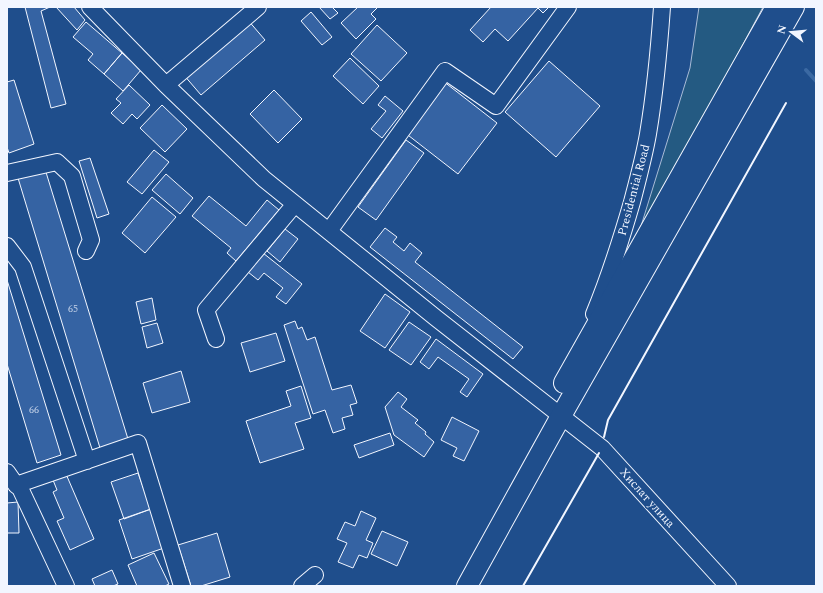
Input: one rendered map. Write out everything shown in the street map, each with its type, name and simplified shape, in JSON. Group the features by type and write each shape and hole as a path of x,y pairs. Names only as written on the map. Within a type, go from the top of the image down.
{"main road":[{"path":"467,586 556,412 574,366 776,7"},
{"path":"452,586 794,7"}],"street":[{"name":"Хислат улица","path":"90,7 166,85 264,179 436,318 602,448 728,586"},
{"path":"166,85 258,7"},
{"path":"329,231 445,71 496,106 568,7"},
{"name":"Presidential Road","path":"574,366 617,253 639,175 648,135 654,95 662,7"},
{"path":"7,173 57,162 72,176 91,240 86,251"},
{"path":"216,339 206,310 295,204"},
{"path":"7,246 23,267 87,461"},
{"path":"16,485 138,444 182,586"},
{"path":"7,472 16,485 20,488 66,586"},
{"path":"302,586 315,574"}],"shaded area":[{"path":"699,7 763,7 637,239 690,68"}],"building":[{"path":"25,7 50,7 41,11 66,104 51,108"},
{"path":"56,7 74,7 85,20 77,30"},
{"path":"319,7 332,7 338,13 330,19"},
{"path":"358,7 378,7 371,14 376,19 356,39 341,23"},
{"path":"491,7 549,7 543,13 538,8 508,41 495,29 483,42 470,30"},
{"path":"311,12 332,37 322,45 301,21"},
{"path":"247,19 265,40 201,95 183,74"},
{"path":"86,22 122,53 104,74 88,60 93,54 73,37"},
{"path":"377,25 407,53 381,81 351,54"},
{"path":"122,53 141,70 123,91 104,74"},
{"path":"350,58 379,86 363,104 333,76"},
{"path":"549,61 600,106 556,157 505,112"},
{"path":"14,80 34,144 9,153 7,147 7,82"},
{"path":"443,81 497,123 458,174 404,132"},
{"path":"129,85 150,105 137,119 132,114 123,124 111,113 121,103 116,99"},
{"path":"274,90 302,119 278,143 250,114"},
{"path":"385,96 403,111 382,138 371,129 386,111 378,105"},
{"path":"162,105 187,129 165,152 140,128"},
{"path":"406,140 424,153 376,220 358,207"},
{"path":"154,150 169,162 142,194 127,182"},
{"path":"90,158 109,214 97,218 79,161"},
{"path":"45,169 128,439 100,448 18,178"},
{"path":"166,174 193,198 180,214 152,190"},
{"path":"209,196 246,226 267,200 279,210 236,261 227,253 231,248 192,216"},
{"path":"152,197 176,217 145,253 122,233"},
{"path":"385,228 397,237 393,242 404,251 410,243 422,253 415,262 523,347 513,359 370,247"},
{"path":"285,229 298,239 280,262 267,251"},
{"path":"263,253 302,284 286,304 276,297 283,288 264,273 258,280 248,272"},
{"path":"7,280 61,455 37,463 7,364"},
{"path":"385,294 410,312 385,348 360,331"},
{"path":"152,298 156,320 141,324 136,302"},
{"path":"295,321 298,329 302,327 307,340 315,337 332,390 351,385 357,403 350,405 353,415 342,418 345,429 333,433 325,410 313,414 284,325"},
{"path":"409,322 431,337 411,365 389,350"},
{"path":"157,323 163,343 147,348 142,327"},
{"path":"276,333 285,361 250,372 241,343"},
{"path":"436,339 483,374 467,397 460,392 469,379 438,357 429,369 420,362"},
{"path":"181,371 190,402 152,413 143,383"},
{"path":"301,386 311,418 295,423 304,449 260,463 246,421 291,406 286,391"},
{"path":"398,392 407,399 401,407 418,420 415,423 426,432 425,434 434,442 424,457 394,435 385,407"},
{"path":"452,417 479,431 464,461 453,456 457,448 441,440"},
{"path":"390,433 394,445 359,458 354,445"},
{"path":"138,473 151,509 124,519 111,482"},
{"path":"66,474 94,539 70,550 57,521 64,518 53,492 57,490 53,480"},
{"path":"18,502 19,533 7,533 7,503"},
{"path":"151,509 164,548 132,559 119,520"},
{"path":"361,511 376,518 366,540 373,543 367,558 359,555 353,568 338,562 347,543 337,539 345,522 355,526"},
{"path":"382,531 408,542 397,566 371,554"},
{"path":"217,533 230,577 201,586 191,586 178,545"},
{"path":"154,553 169,584 165,586 137,586 128,565"},
{"path":"112,570 118,584 113,586 95,586 92,579"}],"waterway":[{"path":"806,70 816,81"}],"wall":[{"path":"604,437 608,420 786,103"},
{"path":"523,586 599,453"}]}
